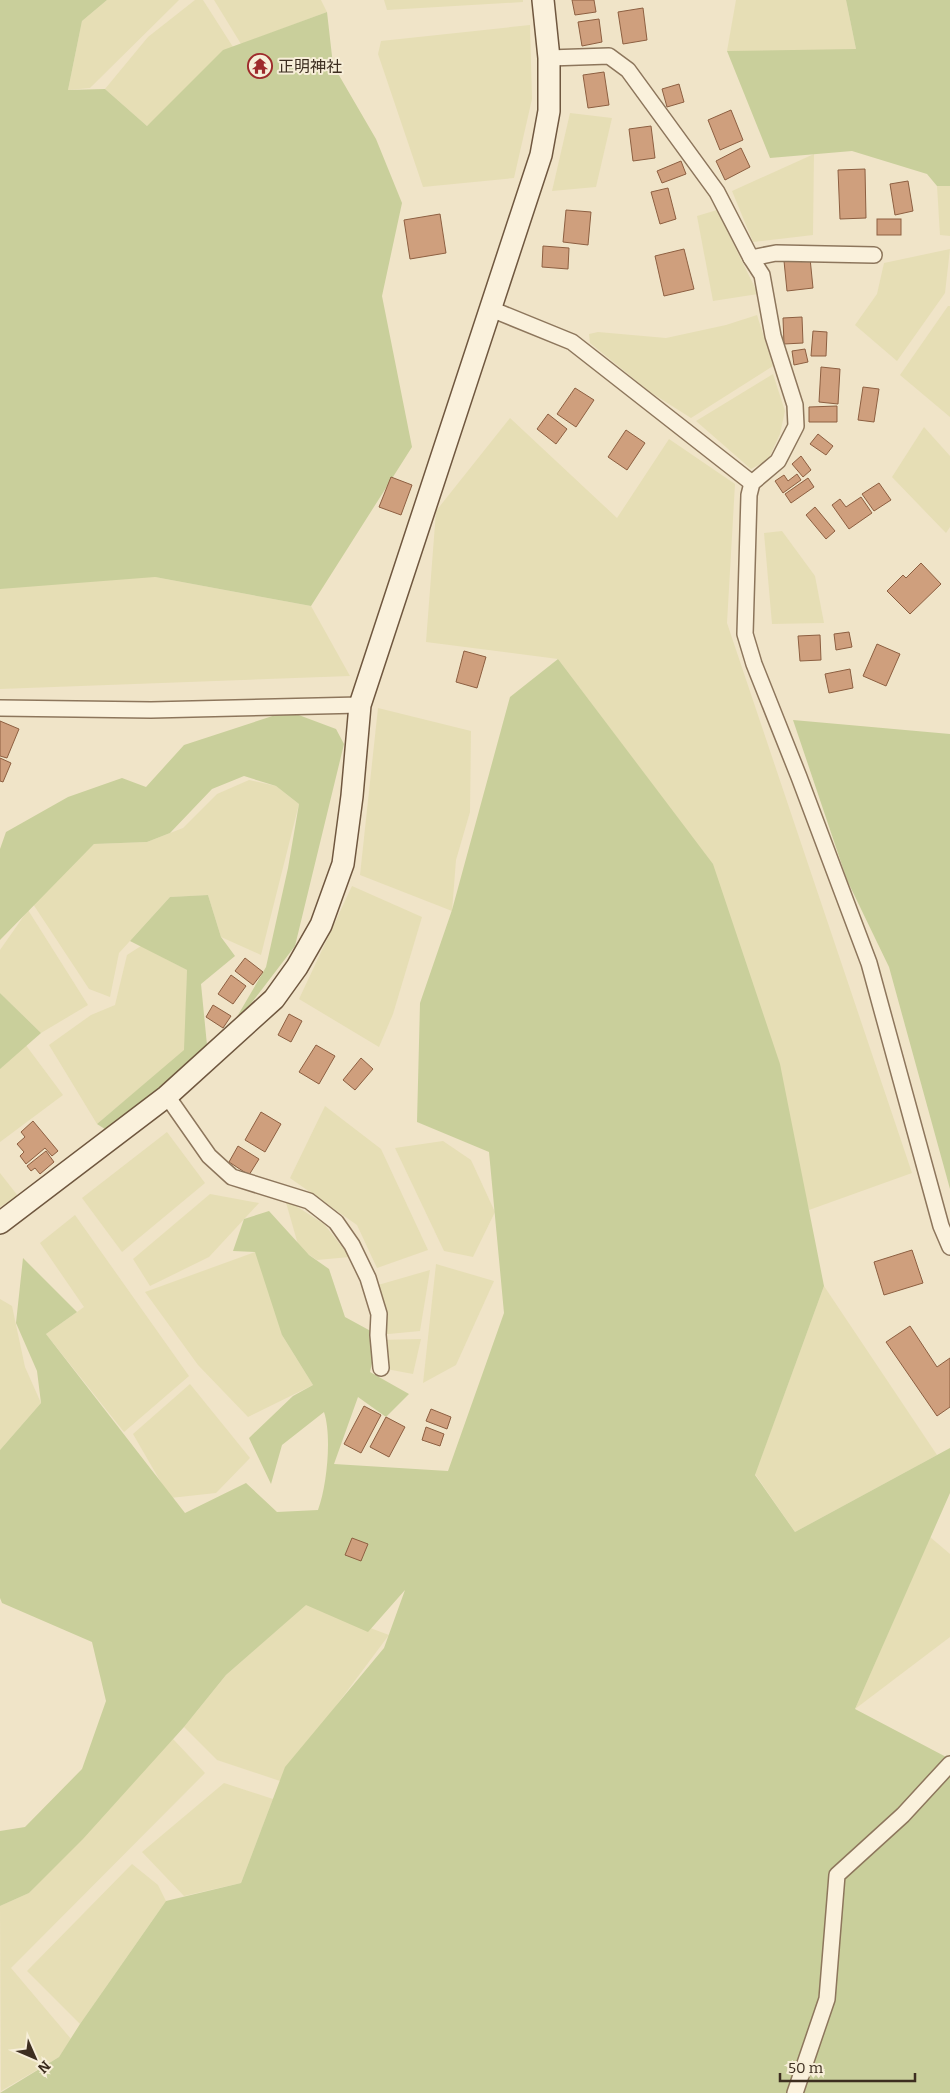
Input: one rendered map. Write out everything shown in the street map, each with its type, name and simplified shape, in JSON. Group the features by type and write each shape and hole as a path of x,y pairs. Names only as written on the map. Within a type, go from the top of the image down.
{"street":[{"path":"0,1223 168,1096 274,999 321,925 343,864 360,705 542,155 549,110 549,58 543,0"},
{"path":"549,58 609,56 628,70 717,192 751,258 762,275 773,336 795,405 796,426 778,460 752,483 749,495 745,634 754,664 869,963 941,1226 950,1247"},
{"path":"751,258 776,254 874,255"},
{"path":"491,309 572,342 752,483"},
{"path":"0,708 151,710 188,707 360,705"},
{"path":"168,1096 209,1156 232,1177 309,1200 336,1222 352,1245 368,1278 379,1314 378,1334 381,1368"},
{"path":"796,2093 827,1999 837,1875 903,1815 950,1764"}],"shaded area":[{"path":"107,0 179,0 90,88 68,90 82,21"},
{"path":"195,0 203,0 233,47 147,126 105,89 148,37"},
{"path":"214,0 321,0 327,12 241,44"},
{"path":"384,0 523,0 523,2 387,10"},
{"path":"736,0 846,0 856,49 773,55 727,51"},
{"path":"530,25 532,99 514,178 423,187 378,54 381,41"},
{"path":"570,113 612,118 596,187 552,191"},
{"path":"814,154 813,235 753,242 732,191"},
{"path":"937,186 950,186 950,236 940,235"},
{"path":"717,210 758,294 713,301 697,216"},
{"path":"950,249 945,293 897,361 855,325 877,294 884,263"},
{"path":"948,306 950,306 950,417 900,375"},
{"path":"757,315 773,366 691,418 650,392 590,343 589,334 598,332 666,338 726,325"},
{"path":"773,374 785,411 780,434 768,460 751,469 696,421"},
{"path":"510,418 617,518 669,439 735,484 727,623 912,1173 809,1210 712,864 558,659 426,642 436,511"},
{"path":"924,427 950,456 950,527 946,533 892,477"},
{"path":"782,531 815,576 824,623 772,624 764,533"},
{"path":"0,576 155,577 311,606 350,676 0,689"},
{"path":"378,708 471,731 470,812 456,860 452,911 360,875"},
{"path":"249,780 276,786 299,804 261,955 221,937 208,895 170,897 119,953 110,997 89,989 33,904 94,844 147,842 183,828 217,794"},
{"path":"352,886 422,917 393,1014 379,1047 299,999"},
{"path":"28,910 88,1005 41,1033 0,993 0,950"},
{"path":"141,946 187,970 185,1050 97,1124 49,1045 91,1015 115,1005 127,955"},
{"path":"22,1040 63,1095 0,1142 0,1065"},
{"path":"325,1106 381,1149 428,1250 377,1268 357,1225 290,1178"},
{"path":"167,1132 205,1183 122,1252 82,1198"},
{"path":"443,1141 471,1160 495,1212 473,1257 444,1251 395,1148"},
{"path":"0,1173 18,1196 0,1207"},
{"path":"210,1194 259,1203 209,1257 150,1286 133,1259"},
{"path":"285,1199 324,1224 350,1257 317,1260 299,1248"},
{"path":"75,1215 189,1376 124,1432 46,1334 84,1307 40,1243"},
{"path":"255,1252 280,1296 282,1335 313,1385 248,1417 198,1365 145,1292"},
{"path":"436,1264 494,1281 456,1365 423,1383"},
{"path":"430,1270 420,1331 378,1335 378,1285"},
{"path":"824,1286 937,1455 795,1532 755,1474"},
{"path":"0,1299 12,1306 25,1367 41,1403 0,1450"},
{"path":"421,1339 413,1374 381,1368 378,1340"},
{"path":"190,1384 250,1458 216,1493 170,1498 133,1434"},
{"path":"930,1537 950,1554 950,1637 855,1709"},
{"path":"306,1604 389,1635 280,1781 217,1760 184,1727 226,1675"},
{"path":"173,1739 205,1773 11,1968 71,2039 59,2057 1,2091 0,1906 29,1893"},
{"path":"224,1783 273,1799 241,1883 184,1896 142,1852"},
{"path":"132,1864 158,1885 166,1901 80,2024 27,1971"}],"green space":[{"path":"0,0 107,0 82,21 68,90 105,89 147,126 223,50 327,12 333,65 376,139 402,203 382,296 412,447 311,606 155,577 0,589"},
{"path":"846,0 950,0 950,186 937,186 927,174 852,151 770,158 727,51 856,49"},
{"path":"558,659 713,864 780,1064 824,1286 755,1475 795,1532 950,1448 950,1493 855,1709 950,1759 950,2093 0,2093 59,2057 166,1901 241,1883 285,1767 384,1648 405,1590 368,1632 306,1605 226,1675 184,1727 83,1839 29,1893 0,1906 0,1831 25,1827 82,1769 106,1701 92,1642 2,1603 0,1598 0,1450 41,1403 37,1371 16,1323 23,1258 77,1312 46,1334 185,1513 246,1483 277,1512 318,1510 321,1500 326,1475 328,1447 324,1412 282,1445 271,1484 249,1438 293,1396 313,1385 282,1335 255,1252 233,1251 244,1219 269,1211 309,1255 329,1269 345,1317 378,1335 370,1372 409,1394 386,1417 358,1397 334,1464 448,1471 504,1313 489,1152 417,1122 420,1003 452,910 510,697"},
{"path":"288,711 336,729 344,744 295,946 224,1039 266,967 288,868 299,804 276,786 244,776 212,789 170,833 147,842 94,844 0,940 0,849 6,832 68,797 122,778 146,787 184,745"},
{"path":"793,720 950,734 950,1189 889,967 847,880"},
{"path":"208,895 221,937 235,956 201,984 207,1045 165,1089 108,1131 97,1124 184,1050 187,970 130,941 170,897"},
{"path":"0,993 41,1033 0,1069"}],"building":[{"path":"572,0 594,0 596,12 575,15"},
{"path":"643,8 647,40 623,44 618,12"},
{"path":"599,19 602,42 582,46 578,22"},
{"path":"604,72 609,105 588,108 583,75"},
{"path":"679,84 684,102 667,107 662,89"},
{"path":"731,110 743,140 720,150 708,120"},
{"path":"651,126 655,158 633,161 629,129"},
{"path":"741,148 750,167 725,180 716,161"},
{"path":"681,161 686,174 662,183 657,171"},
{"path":"865,169 866,218 840,219 838,170"},
{"path":"908,181 913,211 895,215 890,184"},
{"path":"668,188 676,219 660,224 651,192"},
{"path":"566,210 591,212 588,245 563,242"},
{"path":"440,214 446,253 410,259 404,220"},
{"path":"877,219 901,219 901,235 877,235"},
{"path":"543,246 569,248 568,269 542,267"},
{"path":"684,249 694,289 664,296 655,256"},
{"path":"810,258 813,288 787,291 784,261"},
{"path":"802,317 803,343 784,344 783,318"},
{"path":"813,331 827,332 826,356 811,356"},
{"path":"805,349 808,362 794,365 792,351"},
{"path":"821,367 840,369 838,404 819,402"},
{"path":"863,387 879,389 874,422 858,420"},
{"path":"575,388 594,400 576,427 557,414"},
{"path":"837,406 837,422 809,422 809,407"},
{"path":"548,414 567,429 556,444 537,429"},
{"path":"626,430 645,443 627,470 608,457"},
{"path":"818,434 833,446 826,455 810,444"},
{"path":"801,456 811,470 803,477 792,464"},
{"path":"797,474 801,480 783,493 775,481 784,475 788,481"},
{"path":"391,477 412,485 401,515 379,507"},
{"path":"808,478 814,487 791,503 785,494"},
{"path":"879,483 891,500 874,511 862,494"},
{"path":"861,497 872,513 849,529 832,505 840,499 846,507"},
{"path":"815,507 835,531 826,539 806,515"},
{"path":"921,563 941,584 910,614 887,591 903,575 906,578"},
{"path":"849,632 852,647 836,650 834,634"},
{"path":"820,635 821,660 800,661 798,636"},
{"path":"877,644 900,654 886,686 863,676"},
{"path":"464,651 486,657 477,688 456,682"},
{"path":"850,669 853,688 829,693 825,674"},
{"path":"0,721 19,729 7,758 0,756"},
{"path":"0,758 11,763 3,782 0,781"},
{"path":"245,958 263,972 253,985 235,971"},
{"path":"231,975 246,986 233,1004 218,994"},
{"path":"213,1005 231,1016 223,1028 206,1017"},
{"path":"289,1014 302,1021 291,1042 278,1035"},
{"path":"316,1045 335,1056 319,1084 299,1072"},
{"path":"361,1058 373,1069 355,1090 343,1080"},
{"path":"261,1112 281,1124 265,1152 245,1140"},
{"path":"33,1121 58,1151 52,1156 45,1148 26,1164 20,1156 24,1152 17,1144 25,1137 21,1132"},
{"path":"238,1146 259,1159 249,1175 229,1162"},
{"path":"46,1151 54,1162 40,1174 35,1168 31,1171 27,1166"},
{"path":"912,1250 923,1283 884,1295 874,1262"},
{"path":"910,1326 937,1367 950,1358 950,1407 937,1416 886,1342"},
{"path":"364,1406 381,1415 361,1453 344,1444"},
{"path":"431,1409 451,1417 447,1429 426,1421"},
{"path":"386,1417 405,1427 389,1457 370,1447"},
{"path":"426,1427 444,1434 440,1446 422,1440"},
{"path":"352,1538 368,1544 361,1561 345,1555"}],"place":[{"name":"正明神社","path":"260,66"}]}
